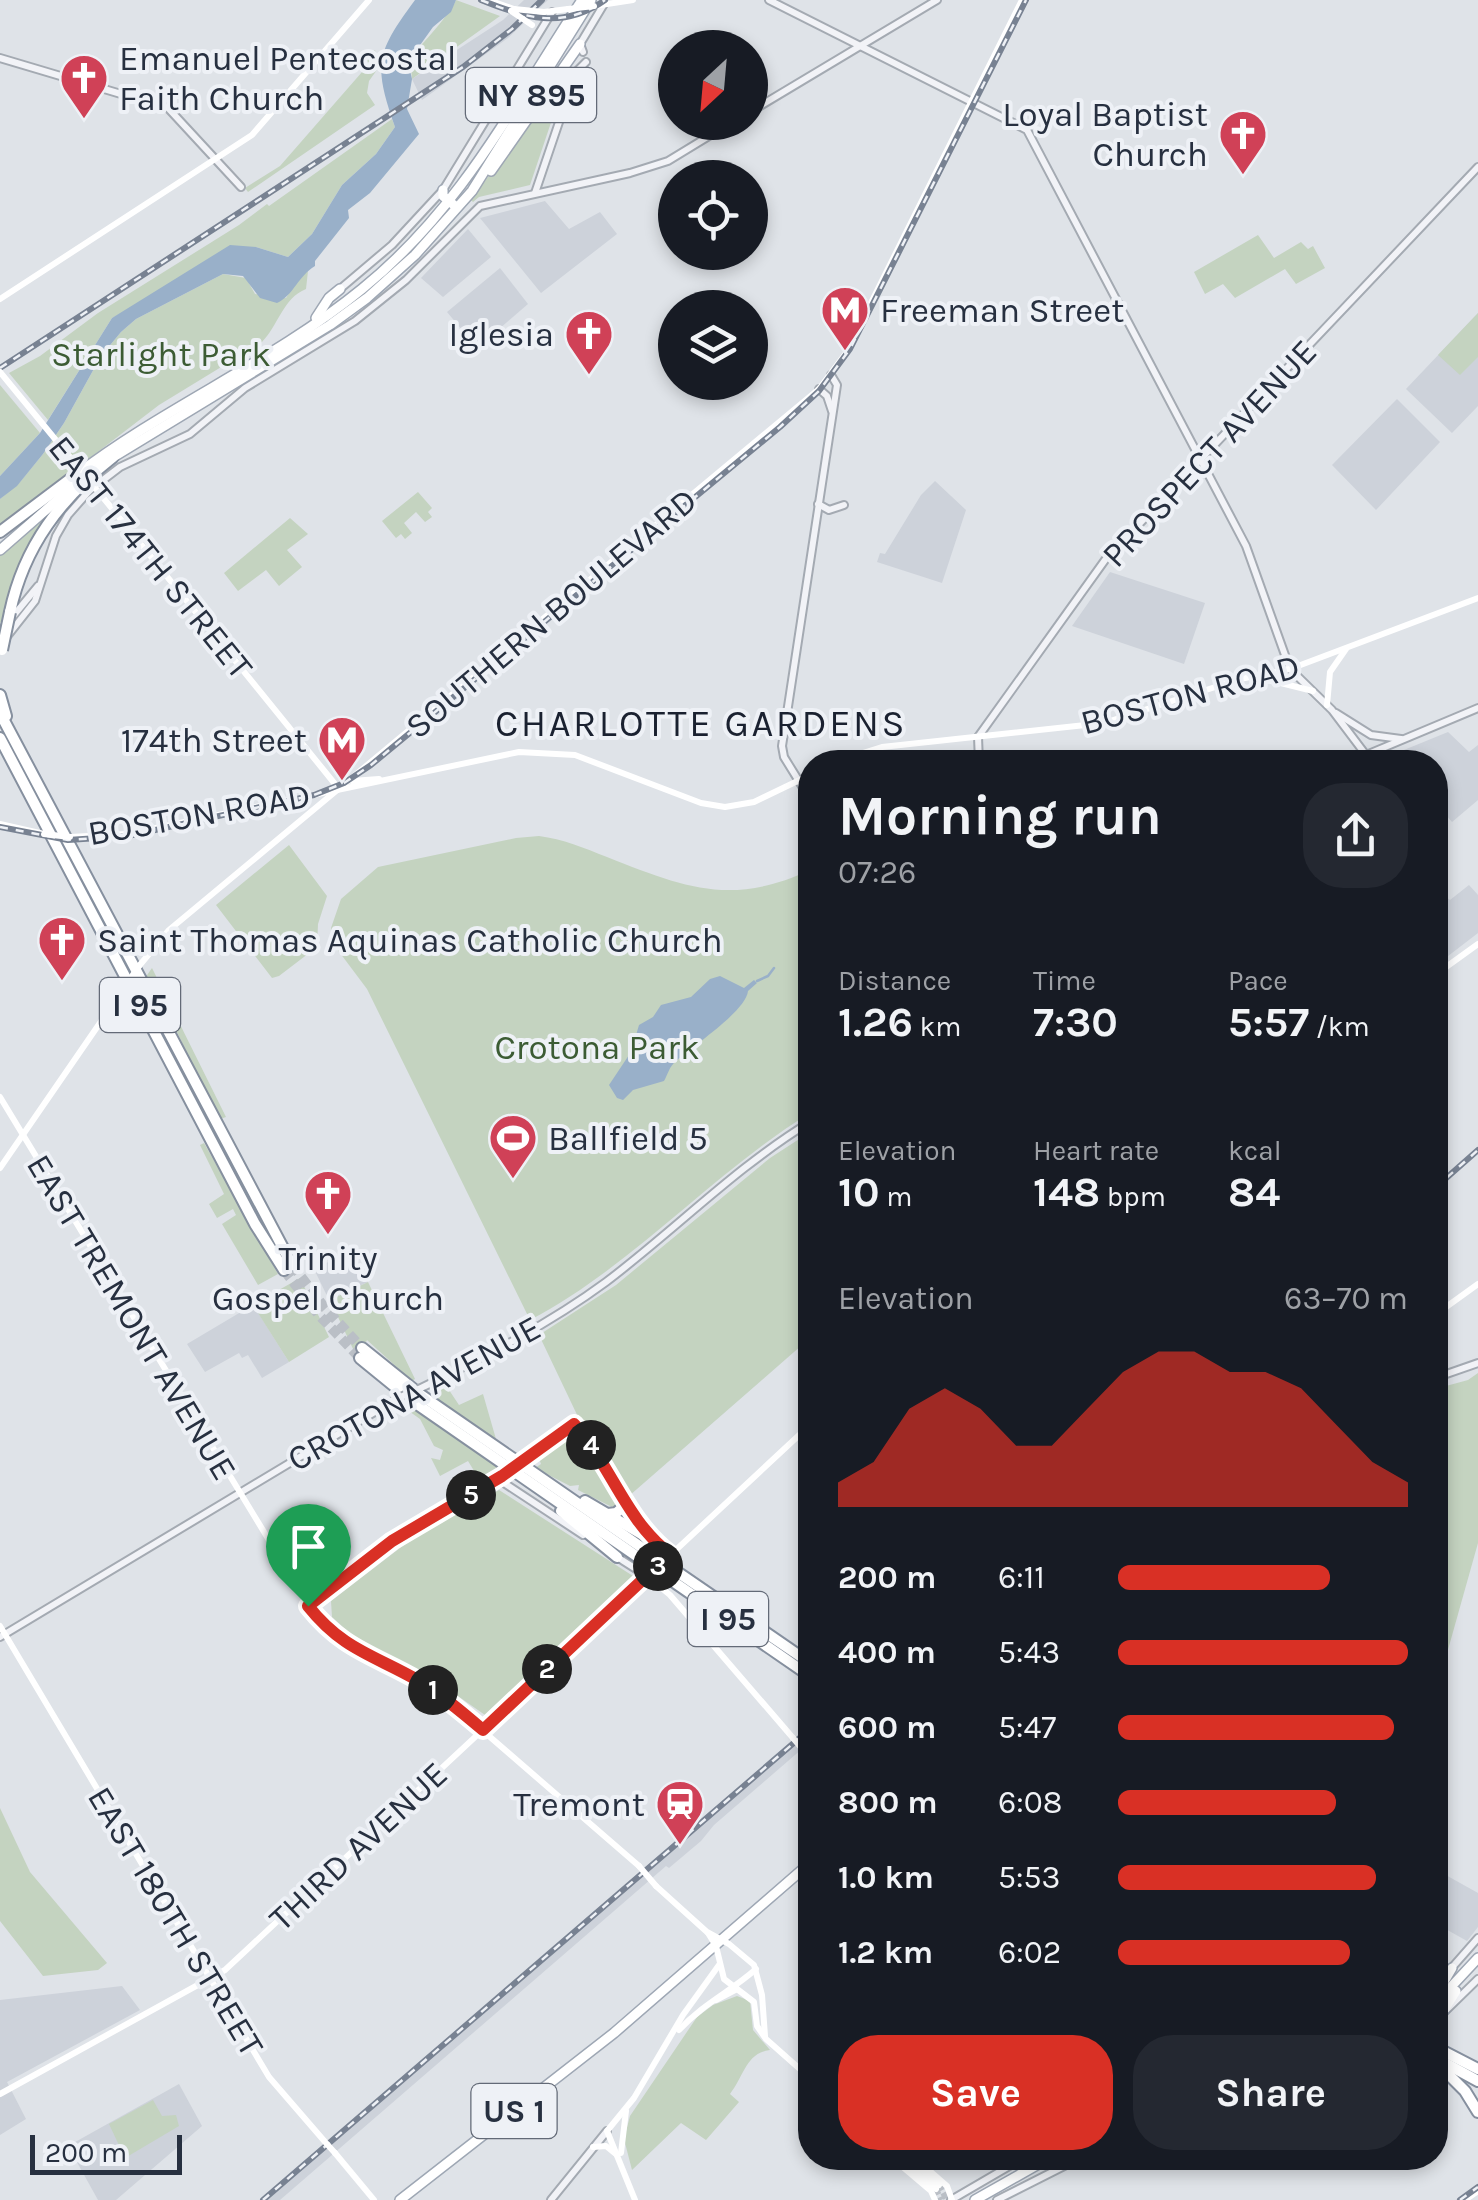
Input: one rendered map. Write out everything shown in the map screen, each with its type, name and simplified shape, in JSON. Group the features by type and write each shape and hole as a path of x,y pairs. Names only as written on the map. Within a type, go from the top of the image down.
{"highway":[{"path":"0,662 22,572 41,532 76,489 113,457"},
{"path":"0,532 73,477"},
{"path":"0,695 5,735"},
{"name":"I 95","path":"0,713 5,735 251,1216 288,1267"},
{"name":"I 95","path":"361,1353 527,1474 651,1552 798,1656"},
{"path":"527,1474 607,1514 651,1552"},
{"path":"527,1474 617,1557"},
{"path":"607,1514 614,1514 627,1504"},
{"name":"I 95","path":"651,1552 798,1667"},
{"path":"1448,2053 1478,2065"},
{"path":"1448,2066 1478,2081"},
{"path":"1448,2072 1478,2112"}],"main road":[{"path":"0,299 254,133 370,0"},
{"path":"488,0 536,27"},
{"name":"NY 895","path":"0,546 113,457 356,306 415,255 454,205 582,0"},
{"path":"510,9 548,12 568,6 633,0"},
{"name":"SOUTHERN BOULEVARD","path":"0,1168 165,933 831,375 846,353 1022,0"},
{"name":"NY 895","path":"0,546 73,477 140,429 342,304 472,192 592,3"},
{"path":"472,192 581,48"},
{"path":"443,190 443,196 454,205"},
{"path":"307,328 340,289"},
{"name":"EAST 174TH STREET","path":"0,372 339,789"},
{"name":"BOSTON ROAD","path":"868,750 1104,723 1250,677 1290,670 1478,598"},
{"path":"1329,707 1330,672 1347,648"},
{"path":"1250,677 1313,690"},
{"path":"351,781 385,779 500,754 533,751 588,759 715,806 748,804 798,780"},
{"name":"BOSTON ROAD","path":"0,824 70,837 127,834 385,779"},
{"path":"314,809 326,792"},
{"path":"1448,966 1478,944"},
{"name":"EAST TREMONT AVENUE","path":"0,1097 238,1493 308,1606 326,1627 352,1648 436,1692 639,1866 719,1943 756,1969"},
{"path":"1448,1309 1478,1284"},
{"name":"THIRD AVENUE","path":"0,2094 232,1964 798,1435"},
{"path":"647,1576 670,1595 798,1744"},
{"name":"EAST 180TH STREET","path":"2,1633 269,2077 374,2200"},
{"name":"US 1","path":"400,2200 610,2036 798,1874"},
{"path":"719,1943 722,1976 753,2000 757,2026 798,2067"},
{"path":"1448,1989 1478,1958"},
{"path":"636,2200 607,2132 720,1964"},
{"path":"1448,1976 1452,1968"},
{"path":"674,2034 699,2009 756,1969 765,2036"},
{"path":"1448,2002 1467,1971"},
{"path":"623,2164 621,2135 626,2109"},
{"path":"593,2147 608,2147 623,2164"},
{"path":"908,2170 935,2200"},
{"path":"913,2170 937,2187 922,2170"},
{"path":"926,2170 947,2186 951,2200"},
{"path":"975,2200 1028,2170"},
{"path":"1465,2200 1478,2191"}],"street":[{"path":"769,0 1024,127 1030,134 1246,546 1290,670 1329,707 1362,750"},
{"path":"768,101 938,0"},
{"path":"581,48 606,2"},
{"path":"340,289 386,251 443,190 548,12"},
{"path":"0,58 168,108 242,187"},
{"path":"534,194 576,72 586,62"},
{"path":"1,646 30,608 60,529 90,490 120,467 190,434 246,388 332,336 399,286 482,205 630,173 668,160 702,140"},
{"name":"PROSPECT AVENUE","path":"978,737 1105,560 1478,167"},
{"path":"798,780 782,746 837,385 831,375"},
{"path":"819,388 827,396 832,412"},
{"path":"818,504 829,510 844,505"},
{"path":"0,632 38,585"},
{"path":"1329,707 1371,735 1403,739"},
{"path":"1378,750 1478,708"},
{"path":"978,737 979,750"},
{"name":"CROTONA AVENUE","path":"2,1633 398,1398 502,1348 602,1285 758,1158 798,1130"},
{"path":"1448,1373 1478,1363"},
{"path":"308,1606 392,1541 498,1479 574,1424 600,1458 651,1552 670,1554"},
{"path":"498,1479 647,1576"},
{"path":"1448,1972 1478,1938"},
{"path":"1448,2009 1478,1979"},
{"path":"551,2200 607,2132"},
{"path":"951,2200 1002,2170"},
{"path":"997,2200 1056,2170"}],"shaded area":[{"path":"524,0 548,0 508,38 422,100 412,79 503,20"},
{"path":"545,201 569,229 600,212 617,234 541,293 480,218"},
{"path":"468,229 491,257 443,297 421,278"},
{"path":"500,268 528,304 477,348 447,312"},
{"path":"1478,313 1478,406 1452,433 1406,389"},
{"path":"1397,399 1440,442 1376,510 1332,465"},
{"path":"935,481 966,510 942,583 877,562 921,495"},
{"path":"1110,572 1205,603 1184,664 1072,626"},
{"path":"1448,732 1469,752 1478,745 1478,800 1452,822 1448,817 1448,750 1404,750"},
{"path":"1469,885 1478,895 1478,933 1448,956 1448,898"},
{"path":"353,1250 368,1282 329,1300 314,1269"},
{"path":"256,1303 289,1362 262,1378 248,1355 242,1358 239,1353 205,1372 187,1344"},
{"path":"798,1735 798,1752 714,1825 701,1841 669,1868 666,1866 280,2200 260,2200"},
{"path":"1448,1876 1478,1893 1478,1927 1467,1941 1448,1930"},
{"path":"122,1986 140,2010 7,2082 26,2119 0,2135 0,2000"},
{"path":"179,2084 202,2126 116,2200 98,2200 68,2146"}],"green space":[{"path":"456,0 500,16 412,79 410,56"},
{"path":"375,50 379,67 369,81 367,93 375,105 248,192 245,188 280,166 369,64 366,59"},
{"path":"570,66 530,185 479,197 473,202 471,200"},
{"name":"Starlight Park","path":"392,119 395,127 376,154 342,185 312,234 288,257 256,247 112,318 48,420 9,373 269,206"},
{"path":"1258,235 1274,258 1301,242 1308,249 1313,246 1325,268 1296,284 1285,269 1235,298 1223,284 1205,294 1194,272"},
{"name":"Starlight Park","path":"308,271 306,289 286,306 262,342 159,405 0,527 0,499 43,454 101,356 136,319 223,274 246,278 255,294 286,298 298,278"},
{"path":"1478,313 1478,357 1460,375 1438,355"},
{"name":"Starlight Park","path":"0,385 40,433 0,476"},
{"path":"418,492 432,508 428,512 432,517 425,522 416,512 404,523 412,533 405,539 401,534 396,538 382,521"},
{"path":"57,505 5,617 0,623 0,556"},
{"path":"290,518 308,534 287,550 302,567 279,586 266,570 238,591 224,573"},
{"name":"Crotona Park","path":"516,838 557,839 660,877 707,889 756,888 798,875 798,1121 739,1163 603,1273 530,1320 367,989 331,941 331,928 341,899 378,867"},
{"path":"289,845 327,896 318,924 317,947 272,978 216,905"},
{"path":"152,968 226,1117 220,1119 165,1008 145,978"},
{"path":"798,1140 798,1348 629,1496 601,1447 580,1421 539,1335 616,1285 770,1158"},
{"path":"204,1143 278,1274 258,1285 222,1224 236,1215 233,1209 217,1218 209,1204 224,1194 200,1145"},
{"path":"300,1278 329,1337 289,1362 258,1313 256,1303"},
{"path":"368,1282 415,1379 412,1381 367,1340 360,1354 362,1368 330,1300"},
{"path":"1478,1373 1478,1543 1448,1650 1448,1385"},
{"path":"447,1387 459,1405 483,1394 496,1439 429,1394"},
{"path":"407,1405 499,1467 479,1479 468,1461 440,1476 431,1458 440,1460 443,1450 434,1446 420,1419 406,1409"},
{"path":"576,1435 607,1478 617,1501 614,1508 578,1490 579,1485 570,1486 535,1468 541,1464 538,1456"},
{"path":"499,1490 633,1576 485,1715 425,1673 355,1638 332,1617 331,1601 409,1541"},
{"path":"0,1808 30,1872 107,1963 98,1970 43,1976 0,1921"},
{"path":"737,1996 750,2001 753,2030 770,2050 746,2066 730,2094 739,2102 706,2140 681,2123 632,2170 624,2139 630,2116 697,2017 713,2005"},
{"path":"153,2100 162,2116 176,2115 179,2126 125,2158 109,2124"}],"water":[{"path":"415,0 456,0 451,12 433,27 408,62 412,79 407,109 419,134 370,193 348,210 349,218 315,266 277,303 260,298 243,276 223,274 136,319 101,356 43,454 17,486 0,499 0,476 40,433 112,318 230,245 256,247 288,257 312,234 342,185 376,154 395,127 383,88 382,60 392,33"},
{"path":"720,976 744,988 754,980 757,983 729,1018 674,1063 664,1081 633,1090 623,1100 617,1098 609,1085 631,1052 639,1025 653,1017 661,1005 691,997 710,979"}],"waterway":[{"path":"757,981 774,968"}],"tunnel":[{"path":"292,1265 362,1348"},
{"path":"284,1270 318,1314 360,1358"},
{"path":"939,2185 947,2200"},
{"path":"936,2189 941,2200"}],"railway":[{"path":"481,0 544,18 574,15 605,0"},
{"path":"0,368 463,67 542,0"},
{"path":"0,827 68,840 128,836 314,795 344,783 371,765 819,391 850,349 1026,0"},
{"path":"1448,1177 1478,1150"},
{"path":"263,2200 798,1739"},
{"path":"1460,2200 1478,2187"}],"place":[{"name":"Emanuel Pentecostal Faith Church","path":"84,120"},
{"name":"Loyal Baptist Church","path":"1243,176"},
{"name":"Freeman Street","path":"845,352"},
{"name":"Iglesia","path":"589,376"},
{"name":"174th Street","path":"342,782"},
{"name":"Saint Thomas Aquinas Catholic Church","path":"62,982"},
{"name":"Ballfield 5","path":"513,1180"},
{"name":"Trinity Gospel Church","path":"328,1236"},
{"name":"Tremont","path":"680,1846"}],"district":[{"name":"CHARLOTTE GARDENS","path":"701,723"}],"route":[{"path":"574,1424 600,1458 643,1529 670,1554 483,1730 436,1692 352,1648 308,1606 392,1541 502,1476 574,1424"}]}
